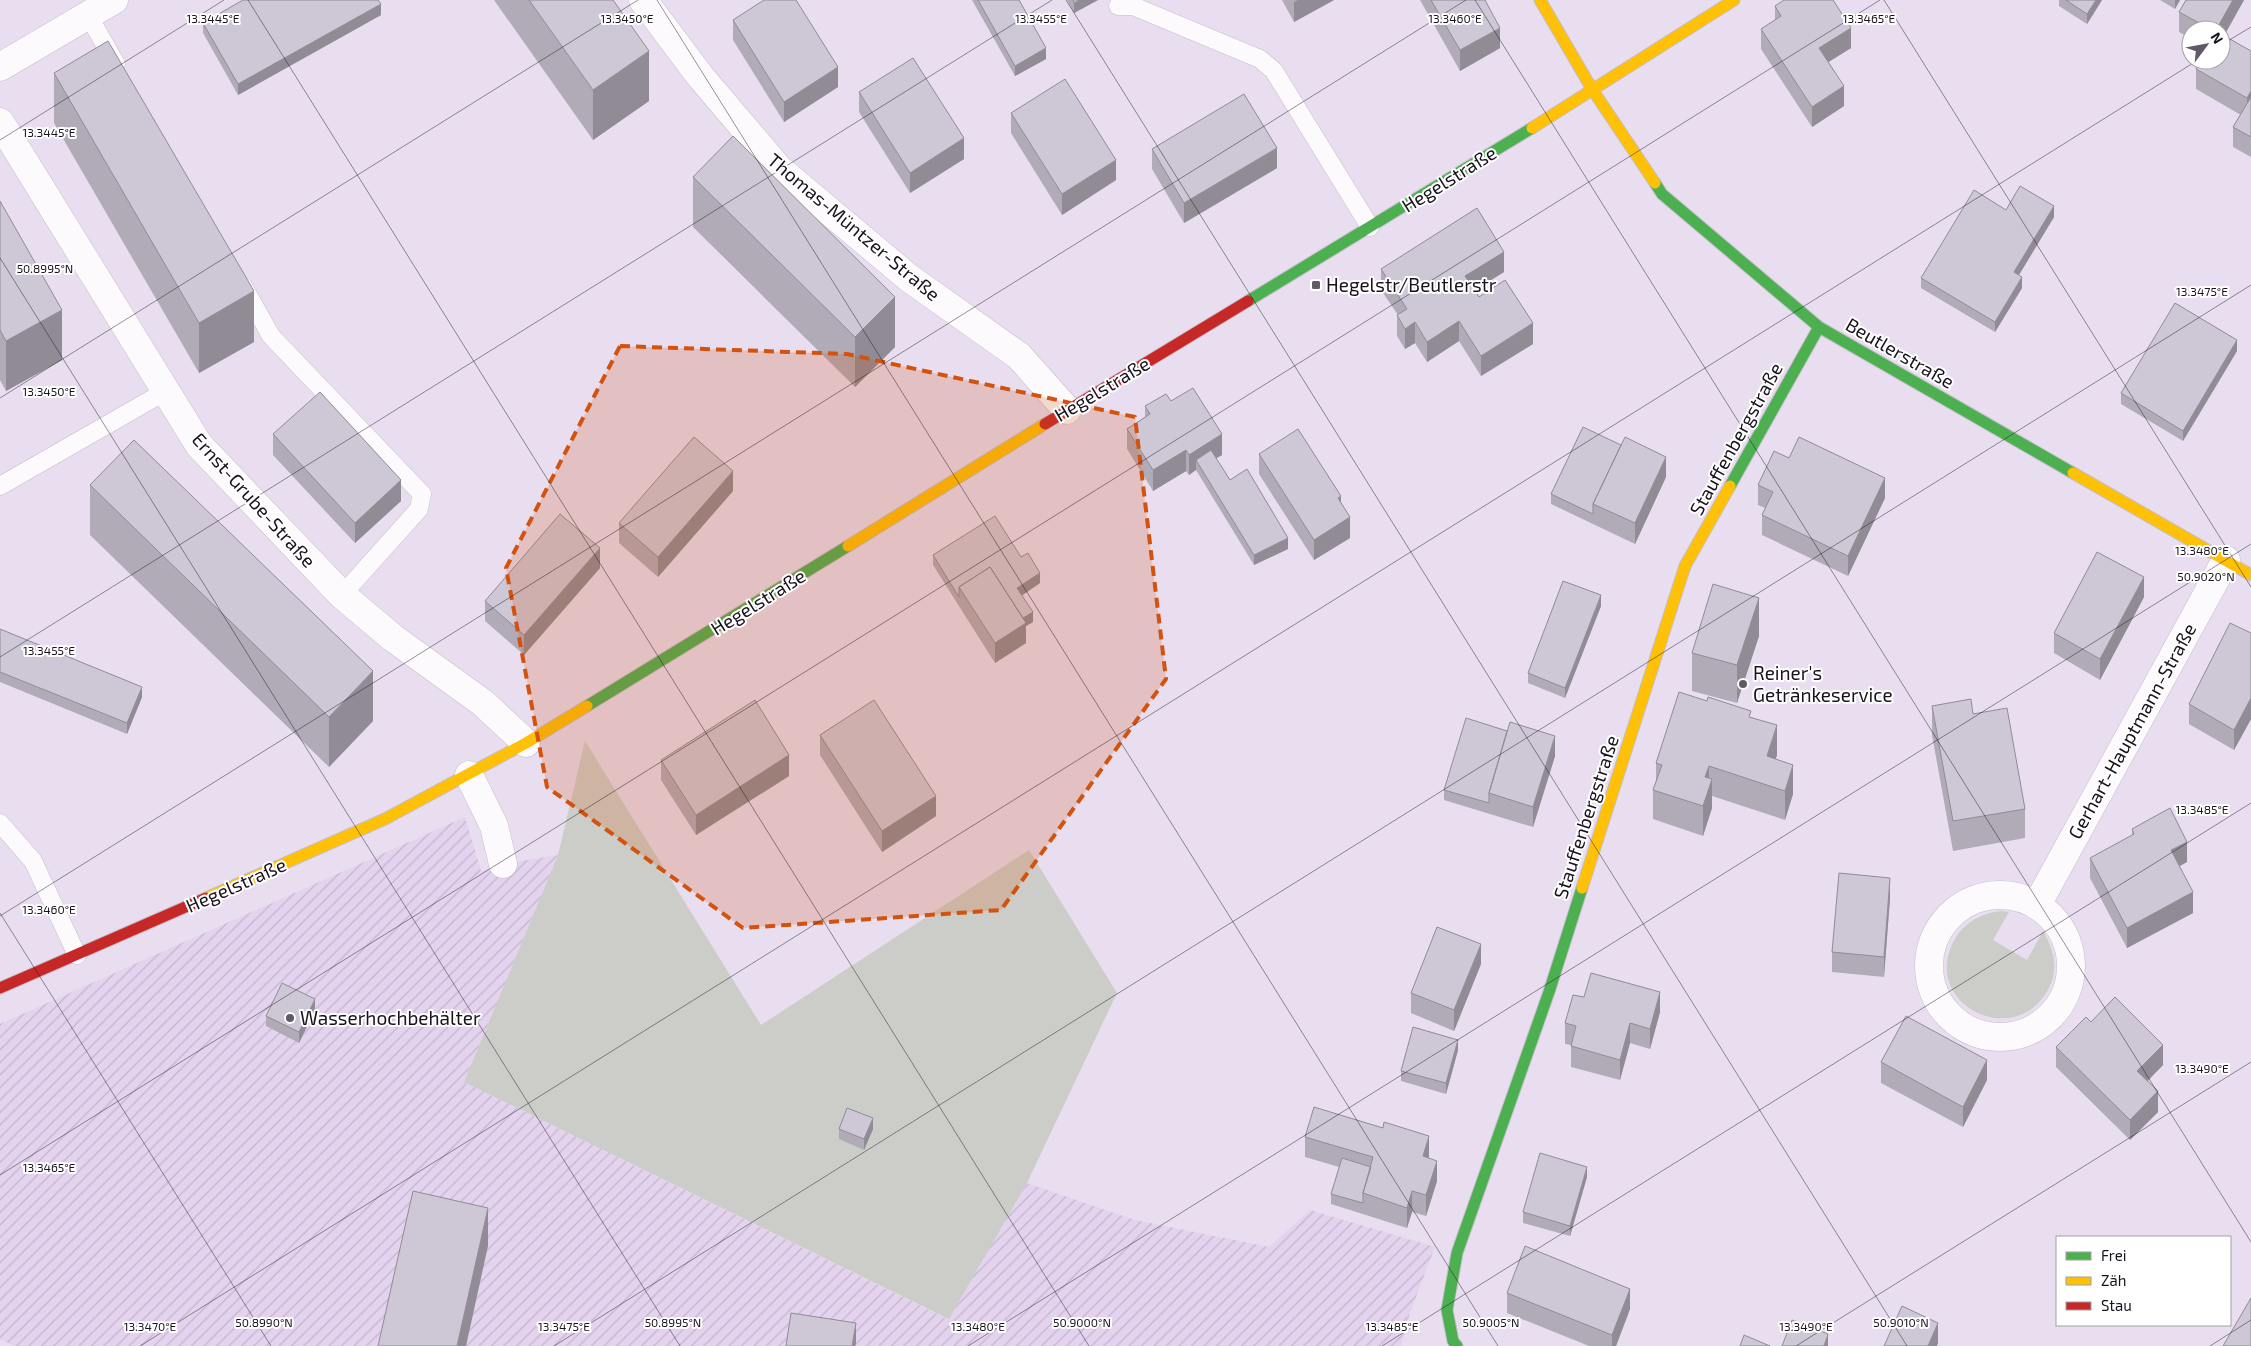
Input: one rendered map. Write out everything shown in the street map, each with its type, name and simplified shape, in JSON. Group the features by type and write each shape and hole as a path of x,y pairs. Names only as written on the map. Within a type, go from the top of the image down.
{"street":[{"path":"0,66 114,0"},
{"name":"Thomas-Müntzer-Straße","path":"643,0 700,76 779,168 909,278 1019,356 1067,410"},
{"name":"Beutlerstraße","path":"1540,0 1592,90 1662,194 1819,326 2251,575"},
{"name":"Hegelstraße","path":"0,988 385,819 526,743 728,621 1067,410 1370,227 1734,0"},
{"name":"Ernst-Grube-Straße","path":"0,122 199,445 342,595 393,638 483,703 526,743"},
{"name":"Stauffenbergstraße","path":"1455,1343 1447,1310 1457,1253 1549,992 1685,566 1819,326"},
{"name":"Gerhart-Hauptmann-Straße","path":"2038,903 2226,560"},
{"path":"469,775 494,826 503,864"},
{"path":"2005,895 2038,903 2052,916 2066,937 2072,961 2070,986 2065,1000 2049,1020 2028,1033 2004,1038 1968,1031 1948,1016 1934,996 1928,971 1930,950 1940,927 1957,909 1980,898 2005,895"}],"lane":[{"path":"1118,6 1133,6 1260,59 1274,71 1370,227"},
{"path":"88,15 126,82"},
{"path":"233,268 271,336 422,494 419,508 342,595"},
{"path":"0,486 166,391"},
{"path":"0,823 33,861 76,956"}],"highlighted area":[{"path":"620,346 847,354 1135,417 1166,679 1001,910 743,928 547,787 506,568"}],"shaded area":[{"path":"585,741 761,1025 1029,850 1117,993 1027,1183 949,1319 464,1082 558,855"},
{"path":"465,817 481,871 503,864 558,855 464,1082 948,1319 1027,1183 1135,1220 1269,1247 1310,1210 1435,1247 1410,1313 1401,1346 14,1346 0,1339 0,1024"},
{"path":"2000,911 2009,912 1993,940 2027,960 2043,931 2054,959 2054,973 2049,988 2035,1006 2017,1016 1997,1018 1979,1013 1963,1003 1951,987 1947,969 1951,947 1959,933 1977,918"}],"building":[{"path":"243,0 378,0 381,4 238,84 203,23"},
{"path":"529,0 613,0 649,51 593,90"},
{"path":"764,0 796,0 838,67 784,102 733,20"},
{"path":"978,0 1019,0 1046,48 1015,66"},
{"path":"1431,0 1485,0 1500,28 1460,50"},
{"path":"1784,0 1833,0 1851,28 1819,48 1844,86 1812,107 1761,29 1781,16 1775,6"},
{"path":"2066,0 2096,0 2087,14"},
{"path":"2186,0 2233,0 2222,20 2194,20 2179,12"},
{"path":"2231,40 2251,51 2251,91 2247,98 2198,70 2231,70"},
{"path":"108,41 254,291 199,323 54,73"},
{"path":"913,58 964,138 910,173 859,92"},
{"path":"1065,79 1116,160 1062,194 1011,113"},
{"path":"1244,94 1277,148 1184,203 1152,149"},
{"path":"2251,97 2251,137 2233,127"},
{"path":"733,136 895,297 855,337 693,177"},
{"path":"2020,186 2054,206 2014,272 2022,277 1995,322 1921,278 1974,190 2006,210"},
{"path":"0,201 62,310 6,341 0,330"},
{"path":"1477,208 1504,252 1465,276 1479,297 1505,280 1533,323 1481,356 1459,321 1427,342 1415,322 1405,329 1397,315 1407,309 1381,269"},
{"path":"2175,303 2237,340 2183,431 2121,393"},
{"path":"1193,388 1222,434 1189,455 1186,450 1153,470 1127,429 1150,414 1145,406 1166,394 1171,401"},
{"path":"320,392 401,480 355,523 273,434"},
{"path":"1583,427 1621,445 1593,504 1593,514 1551,494"},
{"path":"1298,429 1341,496 1338,498 1350,517 1314,540 1259,454"},
{"path":"694,437 733,471 658,557 619,523"},
{"path":"1625,437 1666,457 1635,523 1593,504"},
{"path":"1799,437 1885,478 1848,556 1762,515 1773,492 1758,485 1774,451 1789,458"},
{"path":"134,440 373,671 329,717 90,485"},
{"path":"1211,450 1230,480 1247,469 1288,538 1254,555 1196,460"},
{"path":"560,514 600,548 524,635 485,601"},
{"path":"995,516 1021,557 1028,553 1040,573 1017,588 1033,612 1023,618 990,567 959,587 959,597 933,555"},
{"path":"2097,552 2144,577 2100,659 2054,633"},
{"path":"990,567 1026,623 995,643 959,587"},
{"path":"1563,581 1601,595 1565,688 1528,673"},
{"path":"1713,584 1759,598 1737,665 1692,653"},
{"path":"2230,623 2251,633 2251,698 2234,730 2189,704"},
{"path":"0,629 142,687 127,723 0,672"},
{"path":"1679,692 1707,701 1708,697 1751,711 1749,717 1777,725 1767,756 1793,765 1785,791 1709,766 1705,777 1712,779 1703,806 1653,790 1662,765 1656,763"},
{"path":"1971,699 1973,714 2007,708 2025,809 1953,821 1932,706"},
{"path":"755,700 789,755 696,815 661,760"},
{"path":"874,700 936,796 882,831 820,735"},
{"path":"1466,718 1507,731 1489,793 1489,803 1444,790"},
{"path":"1510,722 1555,736 1533,807 1489,793"},
{"path":"2170,808 2187,842 2171,850 2193,892 2127,928 2090,858 2134,834 2132,829"},
{"path":"1839,873 1890,878 1884,957 1832,952"},
{"path":"1437,927 1481,944 1454,1010 1411,993"},
{"path":"1591,973 1660,992 1650,1029 1630,1023 1620,1060 1571,1046 1576,1026 1565,1023 1573,995 1584,997"},
{"name":"Wasserhochbehälter","path":"282,983 315,999 299,1032 266,1016"},
{"path":"2115,997 2163,1045 2137,1071 2158,1091 2130,1120 2056,1047 2086,1017 2091,1022"},
{"path":"1906,1016 1987,1060 1963,1107 1881,1062"},
{"path":"1413,1027 1458,1040 1446,1083 1401,1071"},
{"path":"1314,1107 1383,1128 1384,1122 1429,1136 1423,1156 1437,1161 1426,1195 1412,1191 1407,1208 1363,1193 1373,1157 1305,1137"},
{"path":"847,1108 873,1118 864,1139 839,1129"},
{"path":"1540,1153 1587,1167 1570,1226 1523,1212"},
{"path":"1342,1158 1371,1167 1363,1193 1363,1203 1331,1194"},
{"path":"413,1191 488,1208 457,1346 378,1346"},
{"path":"1525,1246 1630,1289 1612,1335 1507,1293"},
{"path":"2251,1298 2251,1346 2223,1346"},
{"path":"1902,1306 1938,1323 1928,1346 1884,1346"},
{"path":"791,1313 856,1323 852,1346 786,1346"},
{"path":"1792,1320 1828,1334 1824,1346 1782,1346"},
{"path":"1744,1335 1770,1346 1740,1346"}],"traffic: fast":[{"path":"1248,301 1532,128"},
{"path":"1655,183 1662,194 1819,327 2073,473"},
{"path":"1730,486 1819,327"},
{"path":"587,706 848,546"},
{"path":"1457,1346 1453,1341 1447,1310 1457,1253 1549,992 1582,888"}],"traffic: slow":[{"path":"1540,0 1592,89 1655,183"},
{"path":"1532,128 1734,0"},
{"path":"848,546 1045,424"},
{"path":"2073,473 2251,575"},
{"path":"1582,888 1685,566 1730,486"},
{"path":"206,898 385,819 526,743 587,706"}],"traffic: jam":[{"path":"1045,424 1248,301"},
{"path":"0,988 206,898"}],"place":[{"name":"Hegelstr/Beutlerstr","path":"1316,285"},
{"name":"Reiner's Getränkeservice","path":"1743,684"},
{"name":"Wasserhochbehälter","path":"290,1018"}]}
